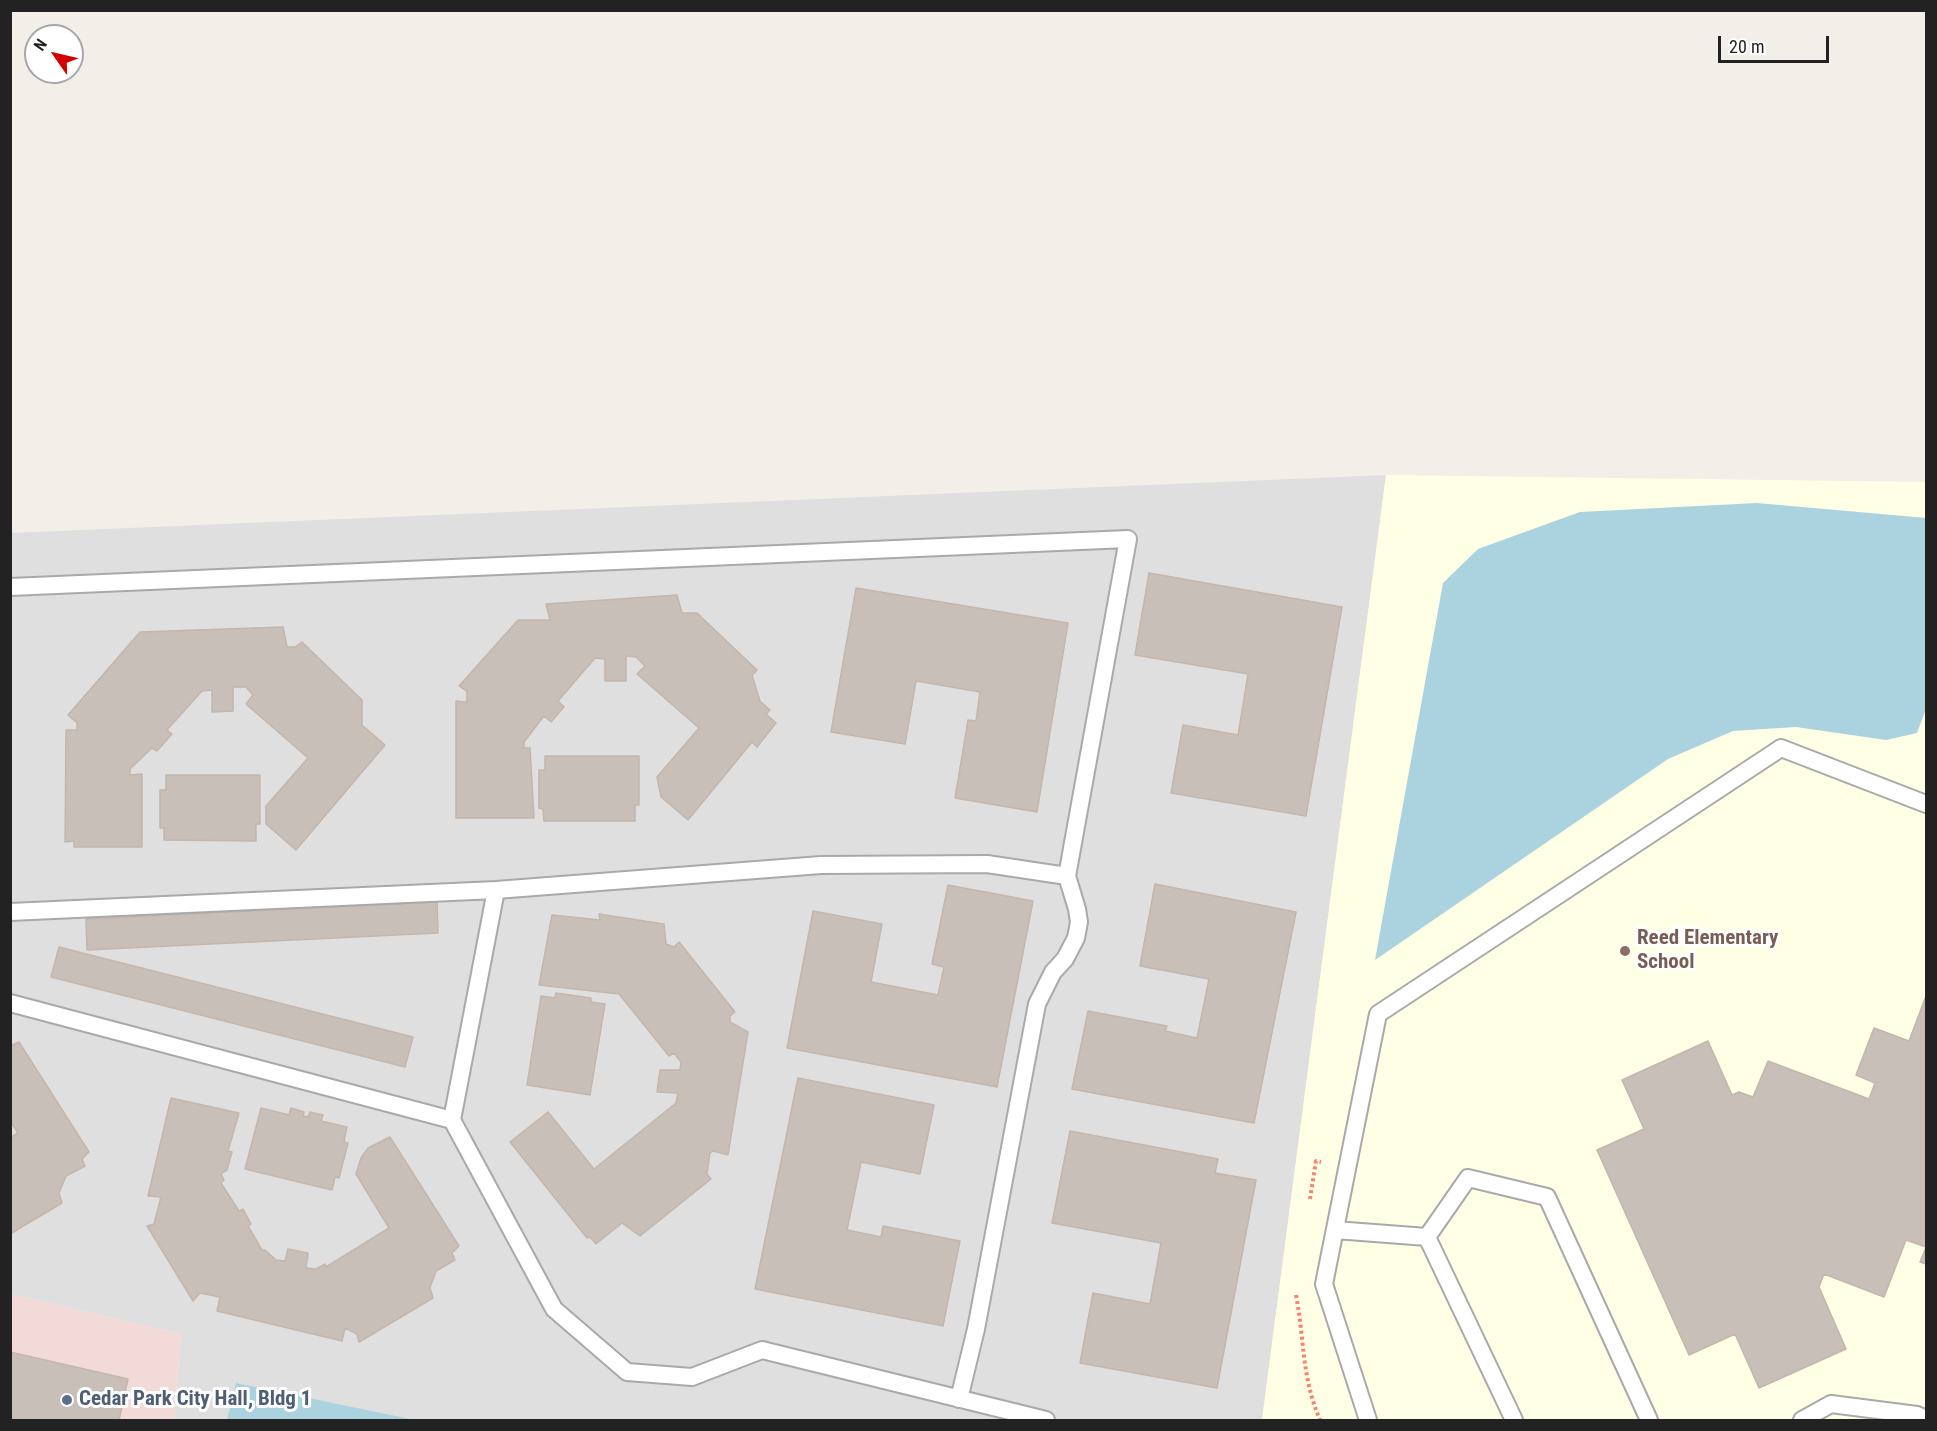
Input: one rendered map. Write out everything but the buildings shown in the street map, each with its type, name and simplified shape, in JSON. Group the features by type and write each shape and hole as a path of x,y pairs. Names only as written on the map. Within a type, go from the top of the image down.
{"lane":[{"path":"10,587 1128,539 1067,876 1079,922 1076,938 1065,959 1048,980 1036,1004 976,1329 959,1399"},
{"path":"1368,1420 1324,1284 1378,1014 1781,748 1926,804"},
{"path":"10,912 496,890 820,865 987,864 1067,876"},
{"path":"496,890 452,1120 554,1309 627,1372 692,1377 762,1350 1046,1420"},
{"path":"10,1003 452,1120"},
{"path":"1427,1237 1468,1178 1546,1197 1649,1420"},
{"path":"1335,1230 1427,1237"},
{"path":"1427,1237 1514,1420"},
{"path":"1802,1420 1831,1404 1917,1415 1926,1419"}],"path":[{"path":"1299,1311 1301,1349 1307,1384 1320,1420"}],"shaded area":[{"path":"1386,475 1262,1420 174,1420 181,1334 11,1294 10,533"},
{"name":"Reed Elementary School","path":"1386,475 1926,482 1926,1420 1262,1420"},
{"path":"11,1294 181,1334 174,1420 11,1420"}],"water":[{"path":"1757,503 1926,518 1926,709 1917,733 1886,740 1796,727 1733,731 1668,759 1375,960 1443,583 1478,549 1580,512"},
{"path":"236,1383 415,1420 227,1420"}],"place":[{"name":"Reed Elementary School","path":"1625,951"},
{"name":"Cedar Park City Hall, Bldg 1","path":"67,1400"}]}
